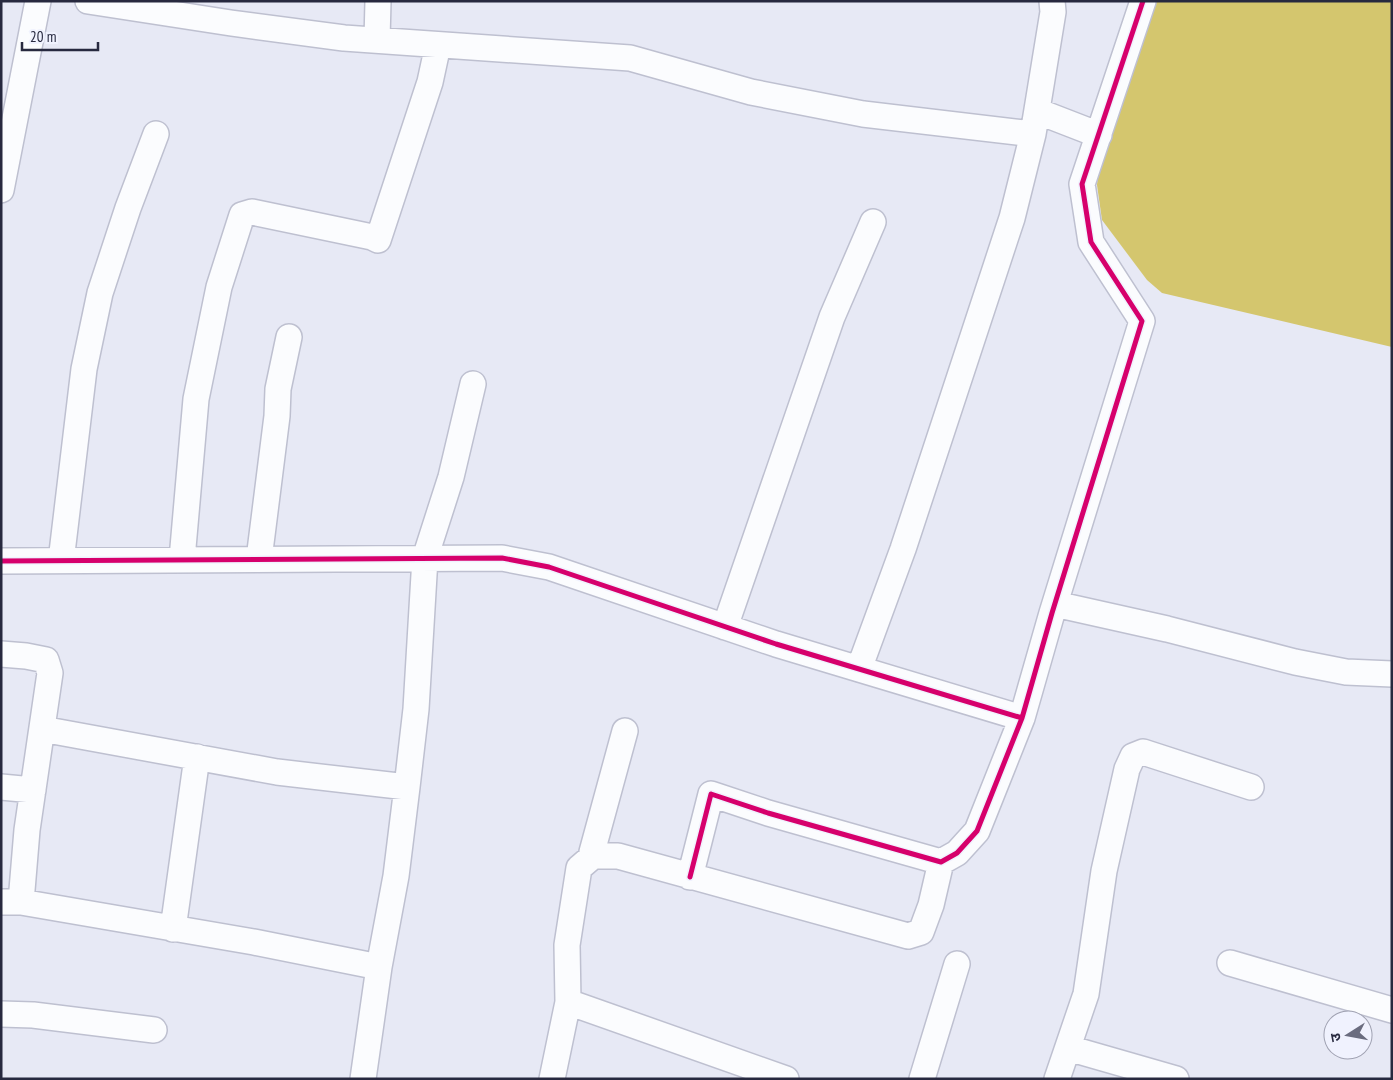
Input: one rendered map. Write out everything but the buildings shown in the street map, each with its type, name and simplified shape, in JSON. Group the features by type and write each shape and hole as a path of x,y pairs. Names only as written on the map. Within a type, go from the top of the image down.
{"street":[{"path":"1,190 38,1"},
{"path":"88,1 231,23 377,40 630,58 751,92 863,114 1035,122 1098,135"},
{"path":"377,40 378,1"},
{"path":"859,669 903,549 1012,218 1035,122 1053,12 1052,1"},
{"path":"690,877 712,794 768,813 941,862 957,853 977,831 1022,718 1142,321 1091,242 1082,184 1143,1"},
{"path":"182,559 196,399 219,287 242,215 252,212 372,237 378,240 430,82 438,45"},
{"path":"61,560 84,369 100,293 128,208 156,134"},
{"path":"725,627 832,317 873,222"},
{"path":"259,559 277,416 278,389 290,337"},
{"path":"363,1079 379,968 396,876 407,787 416,709 425,558 451,477 473,384"},
{"path":"1,561 502,558 549,568 776,644 1022,718"},
{"path":"1055,604 1167,629 1312,665 1346,672 1392,674"},
{"path":"1,654 46,660 50,673 34,790 11,902 254,942 379,968"},
{"path":"42,729 277,772 407,787"},
{"path":"593,856 592,852 625,731"},
{"path":"1057,1079 1086,994 1104,871 1127,769 1133,756 1142,752 1251,787"},
{"path":"173,929 197,757"},
{"path":"1,787 34,790"},
{"path":"552,1079 568,1002 568,944 579,868 593,856 618,856 908,936 921,932 931,906 941,862"},
{"path":"1230,963 1392,1010"},
{"path":"922,1079 957,964"},
{"path":"568,1002 786,1079"},
{"path":"1,1014 33,1015 154,1030"},
{"path":"1068,1048 1176,1079"}],"shaded area":[{"path":"1157,1 1392,1 1392,347 1162,293 1147,280 1102,220 1097,185 1103,120"}],"cycle path":[{"path":"690,877 711,794 768,813 941,862 957,853 977,831 1022,718 1052,613 1142,321 1091,242 1082,184 1143,1"},
{"path":"1,561 502,558 549,567 776,644 1022,718"}]}
